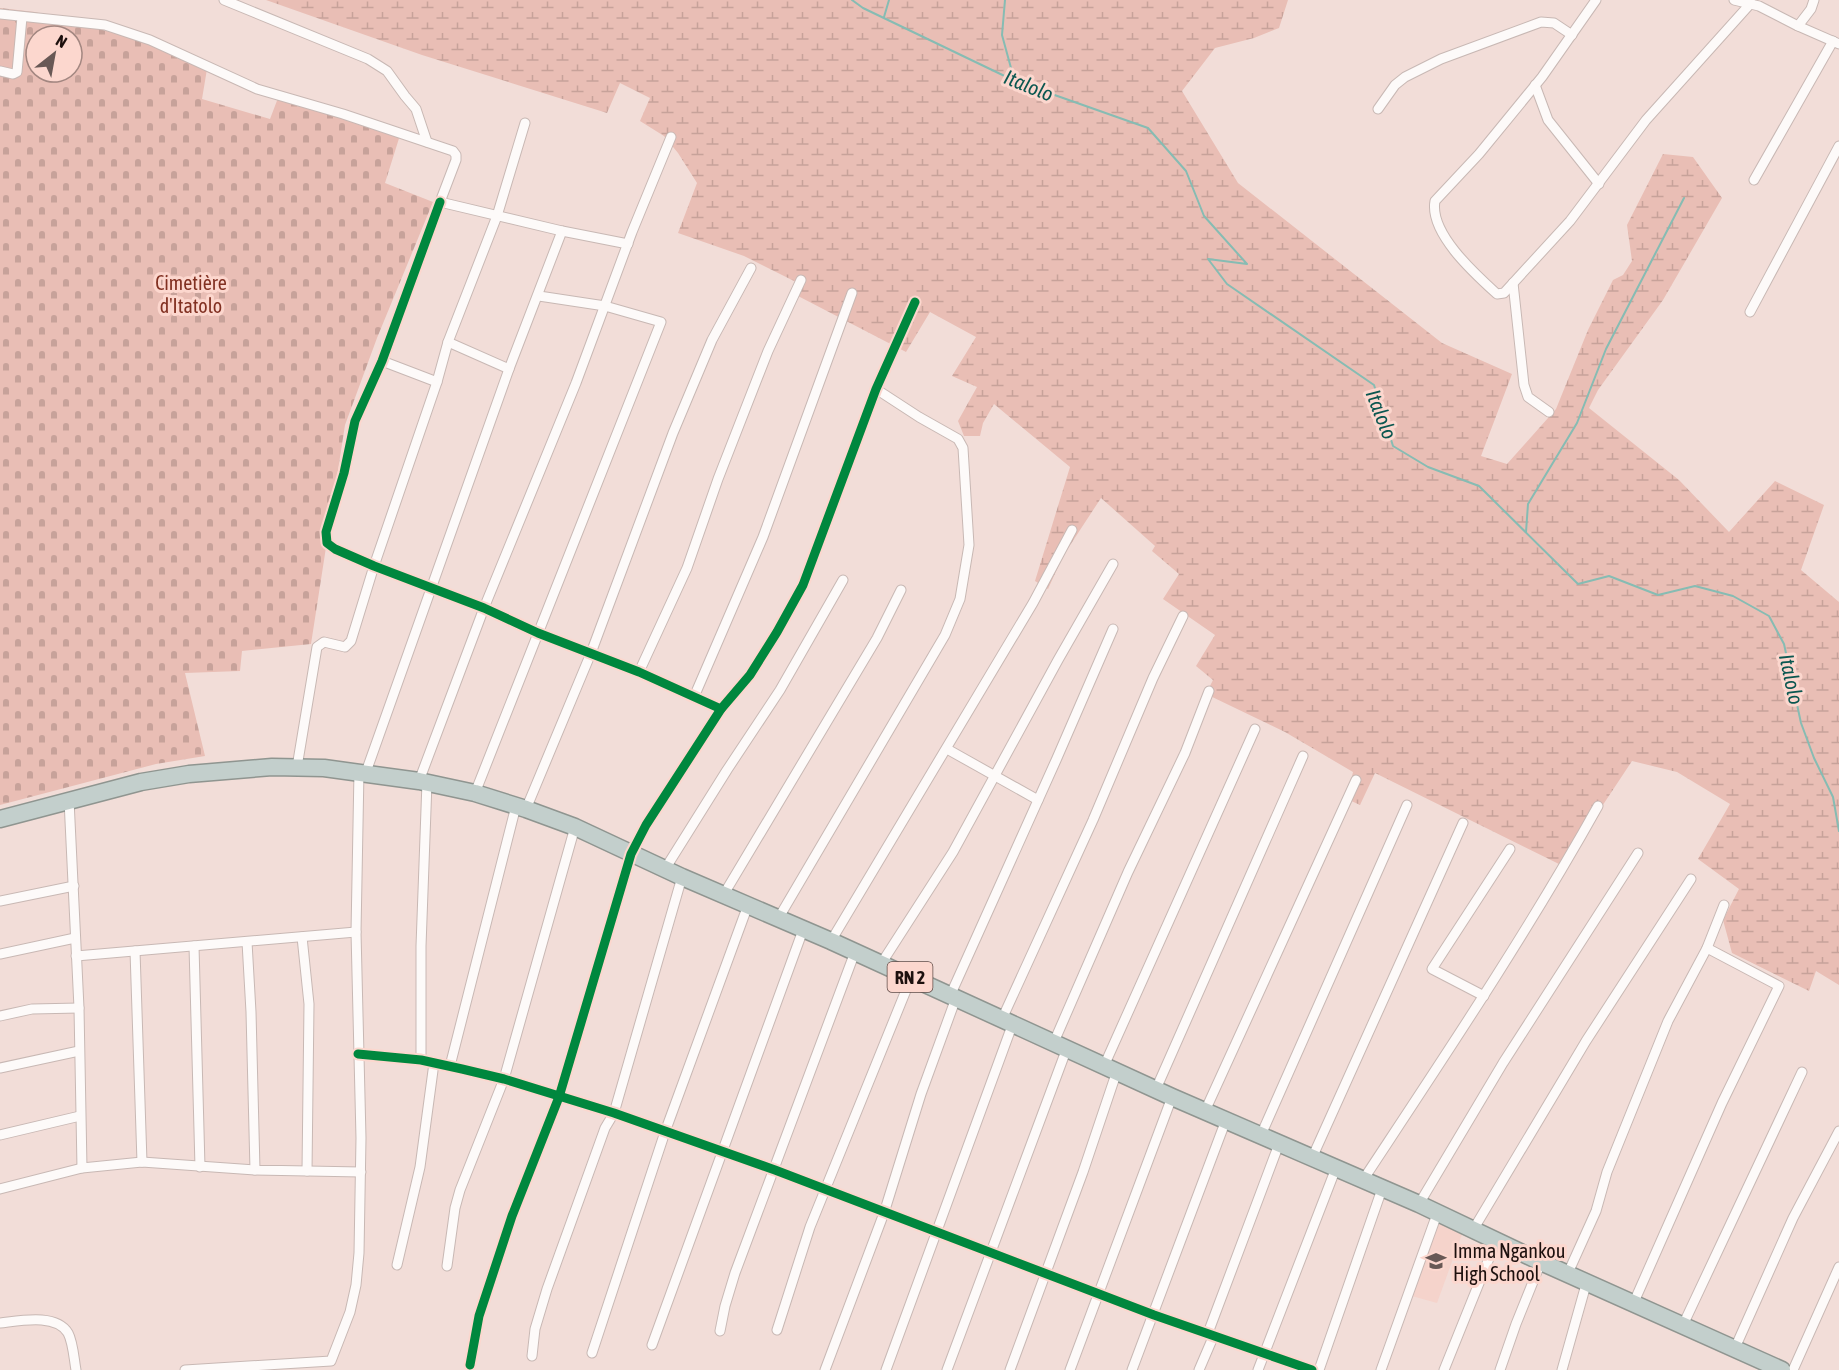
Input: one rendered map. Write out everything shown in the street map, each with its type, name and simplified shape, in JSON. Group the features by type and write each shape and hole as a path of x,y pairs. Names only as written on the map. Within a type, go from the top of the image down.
{"highway":[{"name":"RN 2","path":"0,819 141,782 248,768 297,767 362,772 423,781 521,807 575,827 1155,1089 1419,1204 1541,1262 1735,1348 1761,1366 1782,1370"}],"street":[{"path":"224,0 368,59 387,71 416,109 427,142"},
{"path":"1596,0 1535,86 1479,154 1437,197 1434,208 1436,218 1449,242 1463,262 1497,294 1501,295 1570,221 1646,120 1751,3"},
{"path":"1734,0 1751,3 1836,43 1754,180"},
{"path":"1798,26 1812,4"},
{"path":"1812,4 1812,32"},
{"path":"0,14 105,24 150,40 257,89 343,114 453,151 456,160 441,202 382,361 355,421 344,473 326,532 327,543 374,566 484,608 538,633 639,672 721,709"},
{"path":"0,71 13,74 16,72 22,17"},
{"path":"1378,109 1395,85 1405,77 1441,59 1541,22 1554,23 1572,36"},
{"path":"1535,86 1548,120 1599,184"},
{"path":"297,767 317,647 324,642 345,647 349,645 437,382 448,342 497,216 525,123"},
{"path":"421,1060 423,781 484,608 576,383 671,137"},
{"path":"1750,312 1839,146"},
{"path":"441,202 628,244"},
{"path":"185,1370 331,1361 350,1312 356,1285 359,1253 361,1172 356,932 362,772 509,369 539,296 562,231"},
{"path":"450,1066 521,807 591,653 678,422 712,340 751,268"},
{"path":"639,672 687,568 718,479 764,362 801,280"},
{"path":"1513,283 1524,385 1528,397 1549,412"},
{"path":"694,697 763,537 852,293"},
{"path":"475,793 661,322 605,306 539,296"},
{"path":"470,1365 479,1316 512,1216 559,1096 631,854 646,825 721,709 750,675 803,585 876,389 915,302"},
{"path":"448,342 509,369"},
{"path":"382,361 437,382"},
{"path":"778,919 945,635 963,588 969,545 963,448 958,439 876,389"},
{"path":"831,941 1033,603 1072,530"},
{"path":"881,964 953,852 1113,564"},
{"path":"665,869 780,690 843,580"},
{"path":"724,894 877,638 901,590"},
{"path":"886,1370 1008,1021 1153,678 1183,616"},
{"path":"825,1370 884,1213 953,997 1113,629"},
{"path":"947,1370 991,1253 1060,1045 1128,873 1185,753 1209,691"},
{"path":"1010,1370 1047,1272 1111,1069 1255,729"},
{"path":"947,749 1038,800"},
{"path":"1155,1089 1303,756"},
{"path":"1205,1111 1356,780"},
{"path":"69,800 74,886 82,1168"},
{"path":"1261,1136 1407,805"},
{"path":"1363,1180 1484,996 1562,870 1598,806"},
{"path":"1312,1158 1462,823"},
{"path":"447,1266 455,1208 460,1190 504,1079 575,827"},
{"path":"1484,996 1432,969 1510,849"},
{"path":"1419,1204 1503,1063 1638,853"},
{"path":"532,1356 536,1329 547,1289 605,1128 614,1113 682,877"},
{"path":"1473,1230 1587,1041 1691,879"},
{"path":"0,901 74,886"},
{"path":"592,1353 665,1132 748,905"},
{"path":"1568,1273 1596,1211 1607,1172 1668,1021 1707,948 1724,905"},
{"path":"652,1345 803,930"},
{"path":"76,956 356,932"},
{"path":"302,937 309,1004 307,1172"},
{"path":"0,954 75,938"},
{"path":"247,942 252,1023 255,1170"},
{"path":"194,945 200,1167"},
{"path":"1634,1302 1722,1103 1779,986 1707,948"},
{"path":"135,951 142,1162"},
{"path":"720,1331 735,1273 855,952"},
{"path":"777,1330 810,1227 911,978"},
{"path":"0,1016 32,1010 78,1008"},
{"path":"0,1068 79,1051"},
{"path":"358,1054 421,1060 450,1066 504,1079 614,1113 775,1170 935,1233 1312,1370"},
{"path":"397,1265 420,1167 434,1063"},
{"path":"1683,1325 1802,1072"},
{"path":"1070,1370 1172,1096"},
{"path":"0,1135 80,1116"},
{"path":"1131,1370 1226,1120"},
{"path":"1735,1348 1793,1218 1839,1131"},
{"path":"1199,1370 1279,1144"},
{"path":"0,1190 82,1168 142,1162 255,1170 361,1172"},
{"path":"1258,1370 1336,1168"},
{"path":"1319,1370 1382,1189"},
{"path":"1381,1370 1437,1214"},
{"path":"1444,1370 1496,1241"},
{"path":"1500,1370 1541,1262"},
{"path":"1792,1370 1839,1267"},
{"path":"1562,1370 1587,1281"},
{"path":"0,1323 52,1321 62,1326 69,1334 76,1370"}],"shaded area":[{"name":"Imma Ngankou High School","path":"1437,1214 1465,1226 1437,1303 1408,1295"}],"green space":[{"path":"266,0 1288,0 1279,28 1254,38 1215,48 1182,91 1238,183 1442,343 1512,374 1481,456 1507,464 1556,409 1588,330 1613,280 1623,275 1632,261 1627,225 1663,154 1693,157 1722,198 1663,300 1598,390 1589,408 1679,480 1729,532 1775,481 1824,505 1801,570 1839,602 1839,985 1816,971 1809,991 1732,953 1723,920 1739,889 1698,859 1730,804 1677,772 1632,761 1561,865 1375,773 1360,805 1347,799 1353,772 1285,732 1206,694 1213,680 1196,666 1215,635 1163,599 1179,574 1152,551 1155,546 1101,498 1063,556 1048,589 1035,581 1070,467 994,404 983,423 980,436 964,436 958,421 977,387 952,376 976,337 930,312 906,352 798,296 800,284 744,256 678,233 697,183 664,136 640,121 650,98 620,83 607,113 422,55"},
{"name":"Cimetière d'Itatolo","path":"0,8 35,12 80,24 24,24 24,84 84,84 84,25 152,43 207,69 202,99 270,119 278,98 401,132 385,183 433,202 377,338 345,425 311,644 242,651 240,671 185,673 205,756 156,764 0,805"}],"waterway":[{"name":"Italolo","path":"852,0 863,8 1015,81 1148,128 1186,171 1204,216 1247,264 1208,259 1227,284 1374,385 1393,446 1428,467 1479,486 1578,584 1609,576 1658,595 1695,586 1733,596 1769,616 1784,644 1801,723 1814,758 1833,797 1839,831"},
{"path":"884,17 889,0"},
{"path":"1005,0 1002,35 1014,79"},
{"path":"1526,532 1528,504 1577,423 1606,349 1684,198"}],"cycle path":[{"path":"440,202 382,361 355,421 344,473 326,532 327,543 335,549 374,566 484,608 538,633 639,672 721,709"},
{"path":"470,1365 479,1316 512,1216 559,1097 631,854 646,825 721,709 750,675 803,585 876,389 915,302"},
{"path":"358,1054 421,1060 462,1069 504,1079 614,1113 775,1170 1154,1315 1312,1370"}],"place":[{"name":"Imma Ngankou High School","path":"1436,1261"}]}
